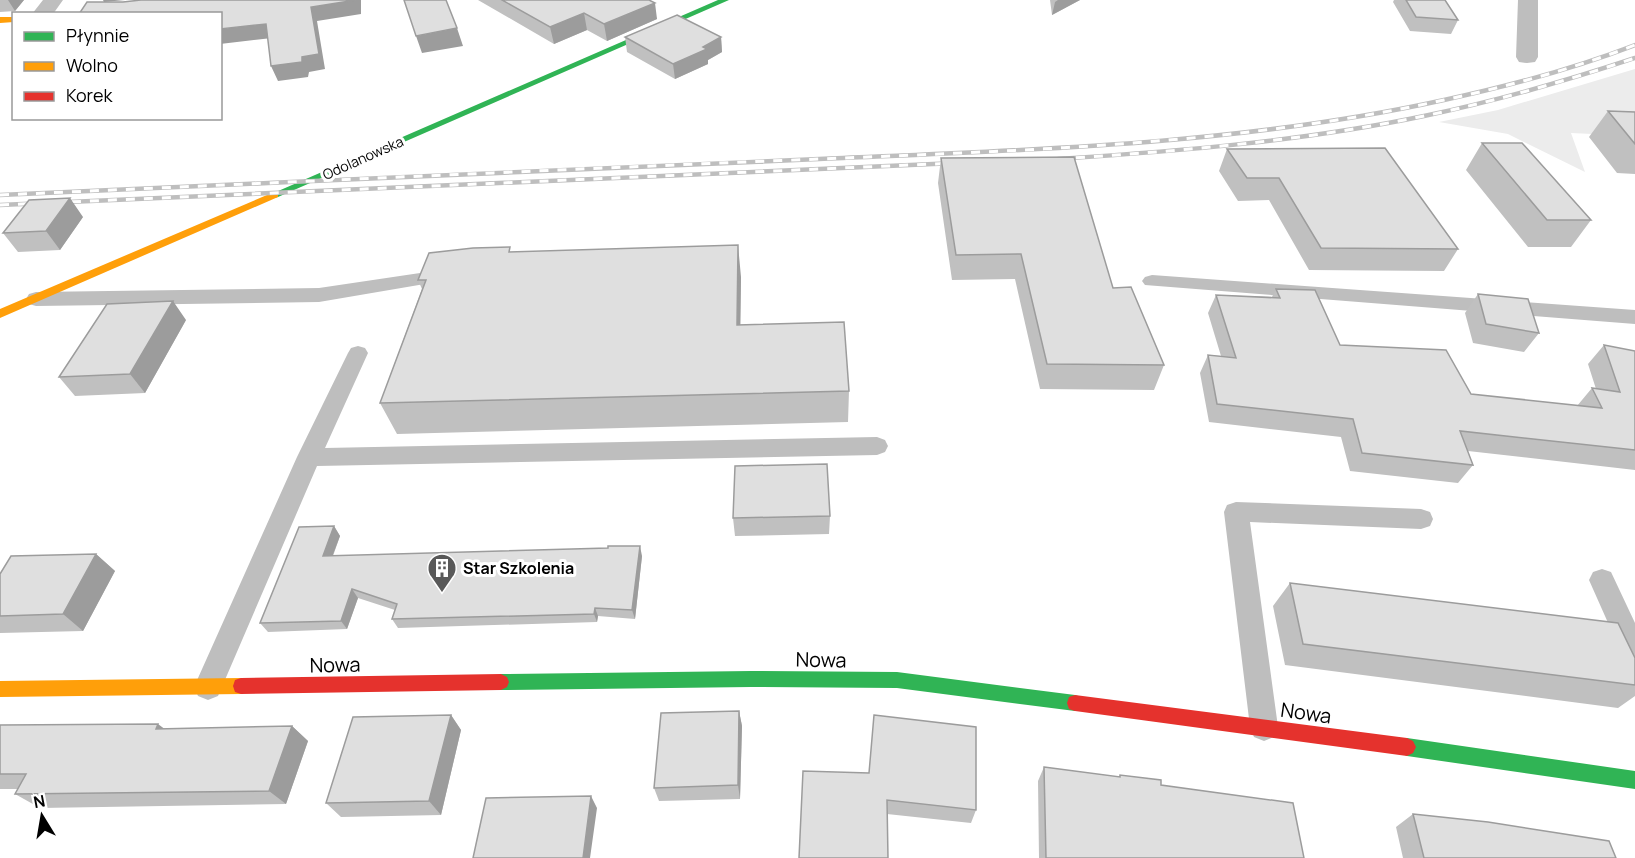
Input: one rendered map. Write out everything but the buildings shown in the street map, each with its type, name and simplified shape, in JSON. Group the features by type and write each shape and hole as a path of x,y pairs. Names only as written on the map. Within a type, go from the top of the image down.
{"street":[{"path":"44,12 53,0"},
{"path":"92,12 196,0"},
{"name":"Odolanowska","path":"0,314 725,0"},
{"path":"1527,57 1528,0"},
{"name":"Nowa","path":"0,689 751,679 897,680 1264,727 1635,780"}],"lane":[{"path":"36,299 319,295 469,272"},
{"path":"1152,281 1635,316"},
{"path":"208,687 309,457 358,353"},
{"path":"309,457 877,446"},
{"path":"1264,727 1236,512 1421,519"},
{"path":"1602,580 1635,652"}],"shaded area":[{"path":"1635,69 1635,136 1571,133 1585,172 1508,134 1439,122 1498,110"}],"railway":[{"path":"0,195 976,152 1211,136 1367,115 1444,100 1541,76 1635,45"},
{"path":"1058,159 1242,144 1379,125 1504,97 1635,58"},
{"path":"0,205 956,163"}],"traffic: fast":[{"path":"274,195 725,0"},
{"path":"501,682 897,680 1075,703"},
{"path":"1407,747 1635,780"}],"traffic: slow":[{"path":"92,12 196,0"},
{"path":"0,20 12,19"},
{"path":"0,314 274,195"},
{"path":"0,689 241,686"}],"traffic: jam":[{"path":"241,686 501,682"},
{"path":"1075,703 1407,747"}],"place":[{"name":"Star Szkolenia","path":"442,594"}]}
